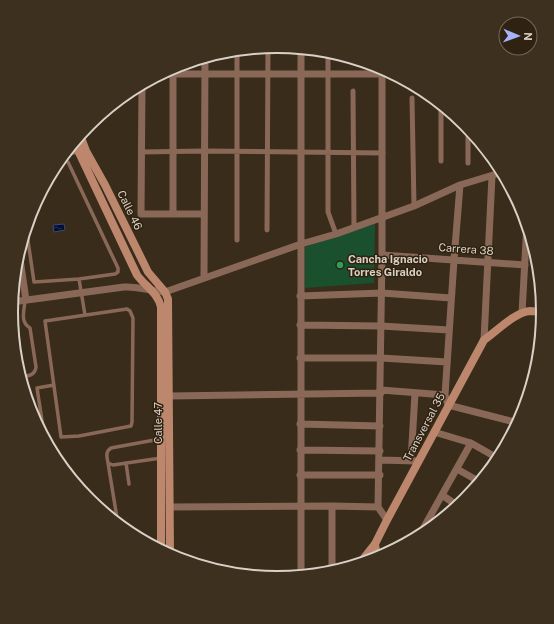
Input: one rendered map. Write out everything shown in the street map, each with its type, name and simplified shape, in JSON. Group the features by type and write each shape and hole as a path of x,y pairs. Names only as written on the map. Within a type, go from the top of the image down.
{"main road":[{"name":"Calle 46","path":"82,141 86,151 105,184 148,272 165,292"},
{"name":"Calle 46","path":"77,148 137,274 142,282 152,291"},
{"name":"Calle 47","path":"152,291 161,307 161,543"},
{"name":"Calle 47","path":"165,292 169,304 170,548"},
{"path":"522,313 536,311"},
{"name":"Transversal 35","path":"366,555 374,544 387,520 415,461 434,432 484,340 522,313"},
{"path":"374,544 375,551"}],"street":[{"path":"267,230 268,54"},
{"path":"301,570 300,296 302,54"},
{"path":"237,56 237,240"},
{"path":"328,58 328,212 336,234"},
{"path":"204,278 205,64"},
{"path":"181,72 205,75 237,75 328,74 372,72"},
{"path":"173,75 173,214"},
{"path":"382,76 383,216 380,475 378,507 387,520"},
{"path":"353,91 354,227"},
{"path":"142,92 141,214 204,214"},
{"path":"412,98 414,206"},
{"path":"441,112 441,161"},
{"path":"468,137 468,164"},
{"path":"142,152 237,151 382,153"},
{"path":"19,301 81,292 133,287 165,292 301,244 336,234 414,206 460,185 496,174"},
{"path":"484,340 492,176"},
{"path":"460,185 445,395 448,405 511,423"},
{"path":"522,313 526,242"},
{"name":"Carrera 38","path":"382,255 525,265"},
{"path":"21,271 26,300"},
{"path":"300,296 382,293 451,298"},
{"path":"300,325 381,326 449,330"},
{"path":"300,358 381,358 447,362"},
{"path":"170,396 380,392 445,395"},
{"path":"380,460 415,461 416,393"},
{"path":"300,424 380,426"},
{"path":"434,432 471,443 492,455"},
{"path":"428,521 471,443"},
{"path":"300,450 380,451"},
{"path":"457,469 475,479"},
{"path":"300,475 380,475"},
{"path":"442,495 453,502"},
{"path":"332,506 332,565"},
{"path":"170,507 378,507"}],"lane":[{"path":"28,241 34,282 79,279 115,274 118,272 118,268 68,162"},
{"path":"79,279 85,315"},
{"path":"26,300 23,319 24,323 30,328 36,367 33,374 26,376"},
{"path":"127,309 130,311 132,318 132,422 131,426 79,436 61,437 46,321 85,315 127,309"},
{"path":"42,420 37,388 54,385"},
{"path":"117,515 106,454 108,450 111,448 169,438"},
{"path":"108,463 113,465 161,458"},
{"path":"126,463 129,484"}],"shaded area":[{"path":"21,272 25,297 19,298"}],"green space":[{"name":"Cancha Ignacio Torres Giraldo","path":"375,224 374,283 305,288 305,247"}],"water":[{"path":"64,224 65,230 54,232 53,225"}],"place":[{"name":"Cancha Ignacio Torres Giraldo","path":"340,265"}]}
